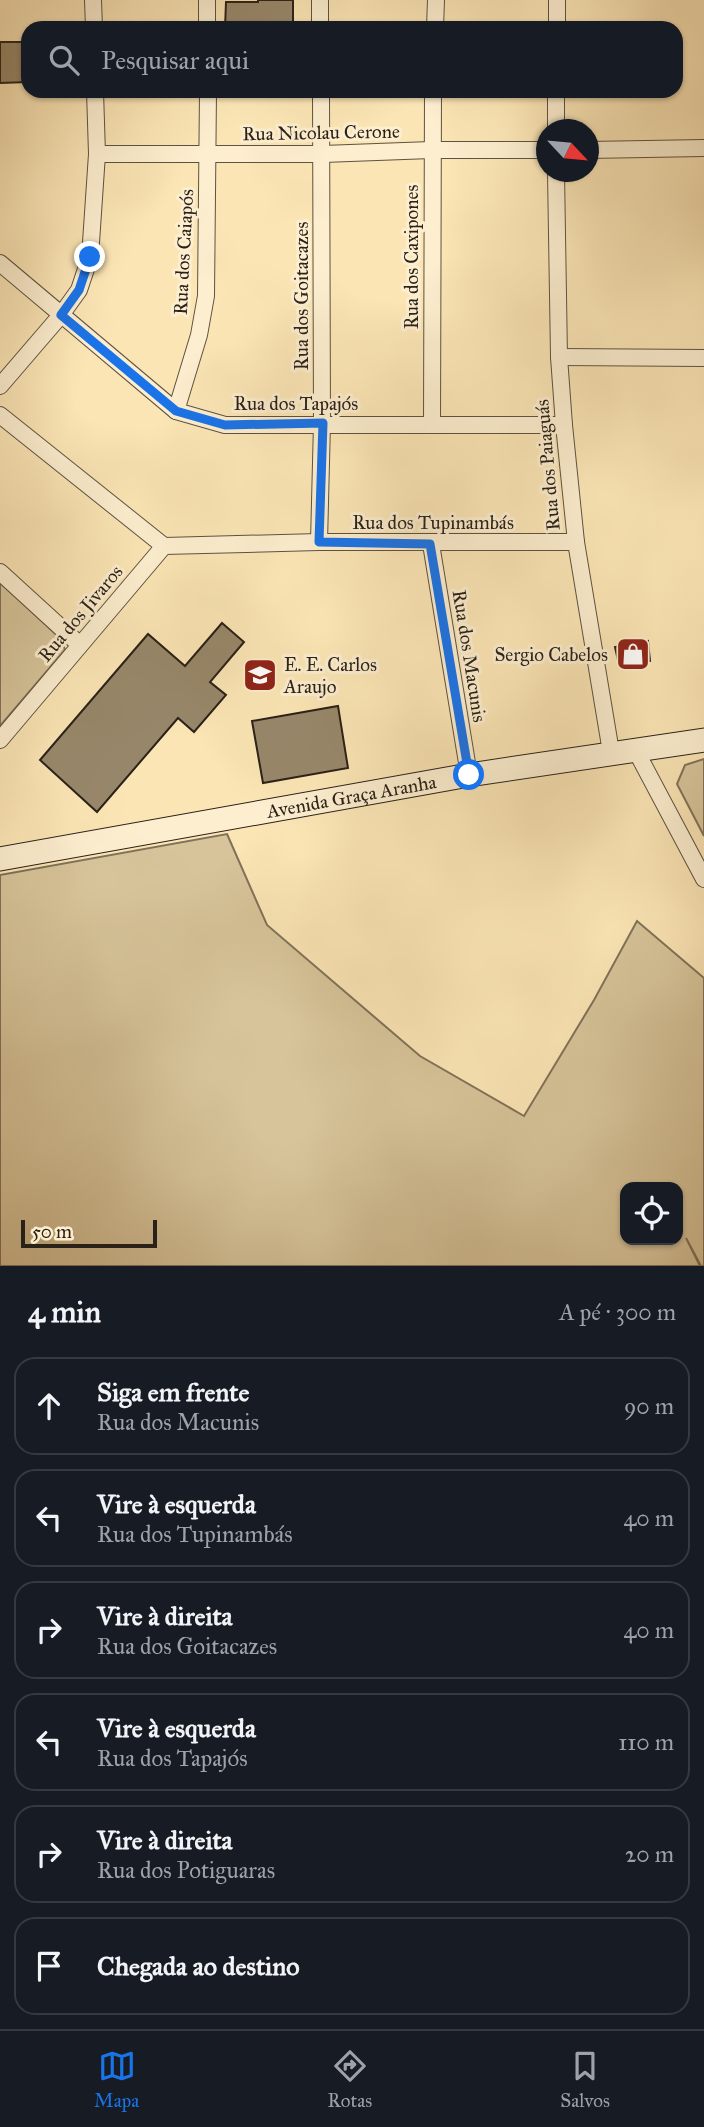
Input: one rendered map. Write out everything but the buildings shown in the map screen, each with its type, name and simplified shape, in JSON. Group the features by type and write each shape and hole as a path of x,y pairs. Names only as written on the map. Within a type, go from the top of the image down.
{"street":[{"path":"93,0 94,21"},
{"path":"207,0 207,21"},
{"path":"320,0 320,21"},
{"path":"435,21 436,0"},
{"path":"557,0 557,21"},
{"path":"0,386 79,290 90,257 97,155 95,98"},
{"name":"Rua dos Caiapós","path":"176,411 199,335 206,296 208,98"},
{"name":"Rua dos Goitacazes","path":"319,542 323,423 321,98"},
{"name":"Rua dos Caxipones","path":"432,424 433,98"},
{"path":"556,98 556,119"},
{"path":"599,150 704,148"},
{"name":"Rua Nicolau Cerone","path":"97,155 536,150"},
{"name":"Rua dos Paiaguás","path":"556,182 559,357 564,425 576,542 611,752"},
{"name":"Rua dos Tapajós","path":"0,263 176,411 225,425 564,425"},
{"path":"559,357 704,358"},
{"path":"0,415 164,546"},
{"name":"Rua dos Tupinambás","path":"164,546 319,542 576,542"},
{"name":"Rua dos Macunis","path":"430,544 469,775"},
{"name":"Rua dos Jivaros","path":"0,740 164,546"},
{"path":"0,572 80,645"},
{"name":"Avenida Graça Aranha","path":"0,859 469,775 704,740"},
{"path":"635,749 704,879"}],"shaded area":[{"path":"0,582 61,639 65,650 0,726"},
{"path":"704,759 704,836 677,784 685,765"},
{"path":"227,834 267,925 420,1056 524,1116 594,1000 637,921 704,978 704,1266 701,1266 686,1238 700,1266 0,1266 0,875"}],"place":[{"name":"Sergio Cabelos","path":"633,654"},
{"name":"E. E. Carlos Araujo","path":"260,675"}],"route":[{"path":"90,257 79,290 61,315 176,411 225,425 323,423 319,542 430,544 469,775"}]}
